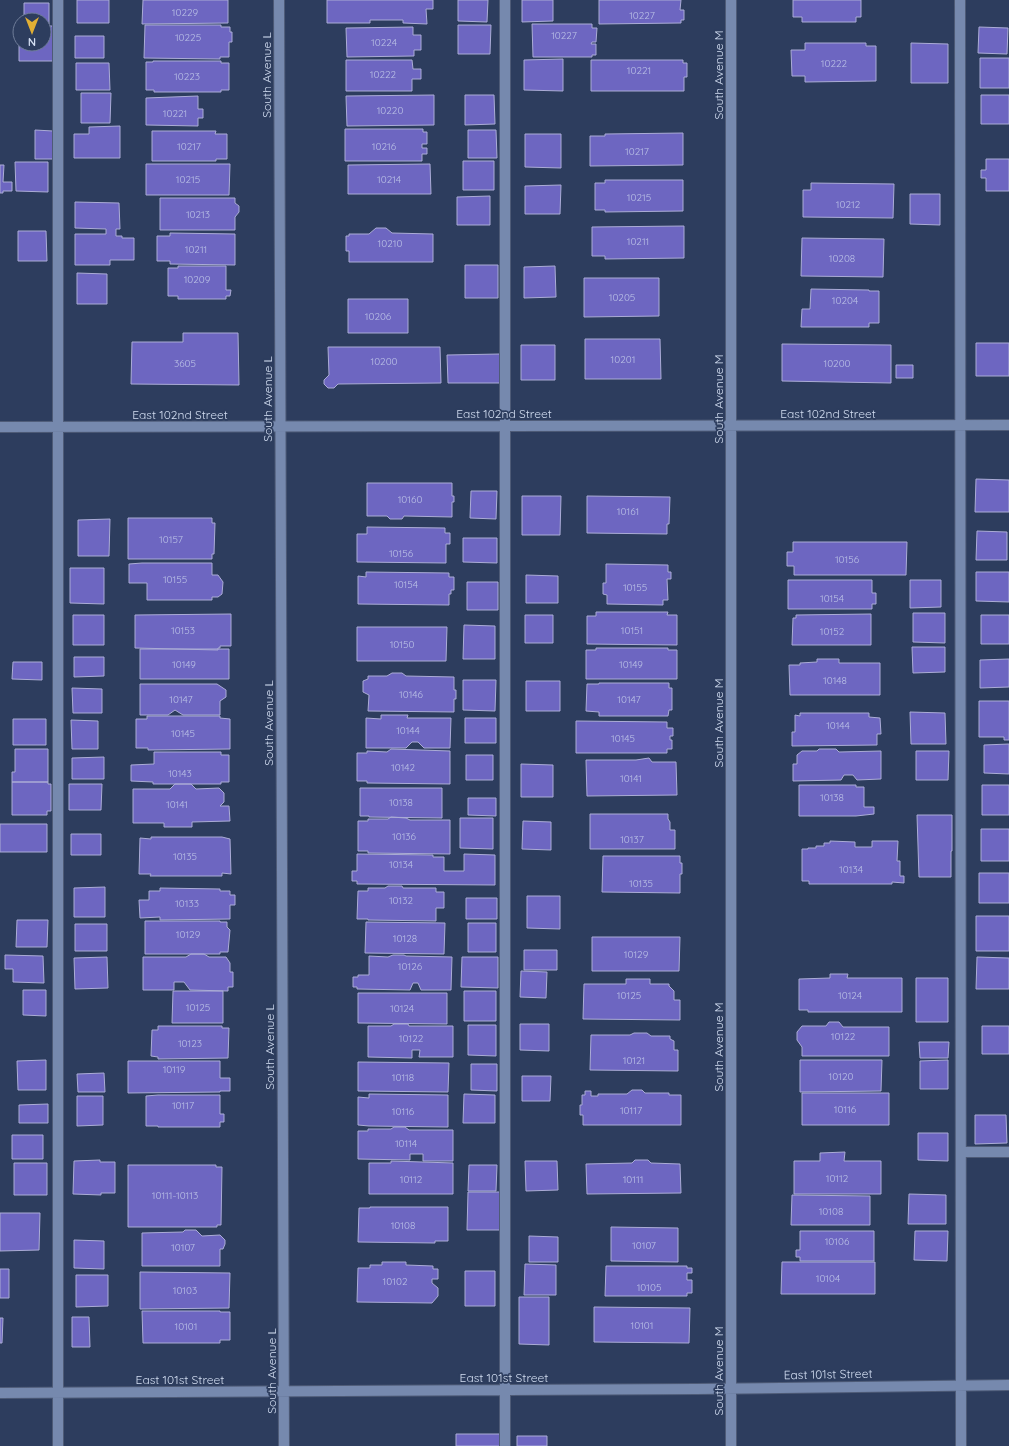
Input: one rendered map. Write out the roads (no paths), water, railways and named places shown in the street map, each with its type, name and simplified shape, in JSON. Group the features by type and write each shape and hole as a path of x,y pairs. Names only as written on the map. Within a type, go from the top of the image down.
{"street":[{"path":"58,0 58,1446"},
{"name":"South Avenue L","path":"279,0 284,1446"},
{"path":"505,0 505,1446"},
{"name":"South Avenue M","path":"731,0 731,1446"},
{"path":"960,0 961,1446"},
{"name":"East 102nd Street","path":"0,427 1009,425"},
{"path":"961,1152 1009,1152"},
{"name":"East 101st Street","path":"0,1393 731,1389 1009,1385"}]}
